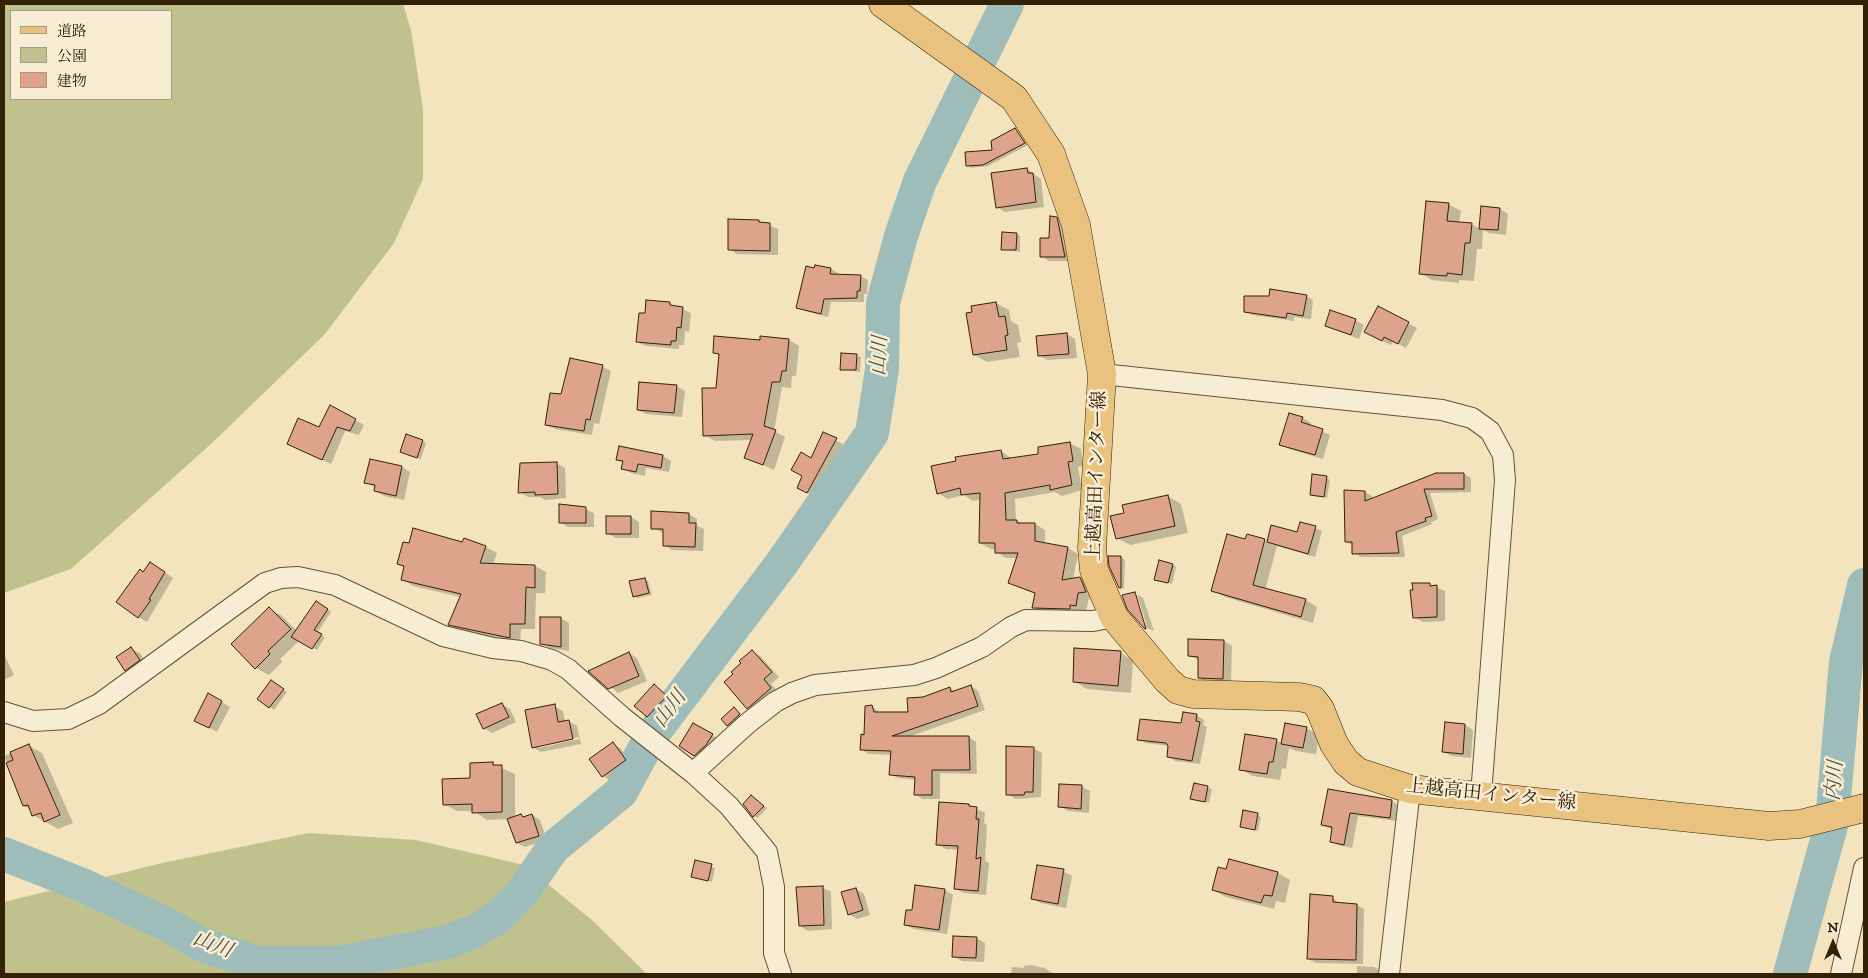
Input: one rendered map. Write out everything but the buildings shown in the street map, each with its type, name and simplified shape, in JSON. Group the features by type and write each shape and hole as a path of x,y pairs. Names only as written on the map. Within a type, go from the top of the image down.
{"main road":[{"name":"上越高田インター線","path":"883,4 1014,98 1051,154 1076,225 1102,374 1092,548 1094,570 1114,617 1167,680 1178,690 1193,694 1313,700 1320,709 1334,744 1346,762 1358,772 1410,789 1769,826 1800,824 1864,808"}],"street":[{"path":"1102,374 1442,410 1472,418 1490,431 1503,455 1505,480 1481,795"},
{"path":"4,712 15,718 50,722 83,714 264,583 281,578 298,577 335,585 442,636 493,648 521,651 552,660 568,669 622,717 693,773 729,806 768,852 774,887 774,953 781,974"},
{"path":"693,773 755,718 775,702 792,693 815,685 914,675 976,651 1026,620 1093,621 1114,617"},
{"path":"1388,974 1410,789"},
{"path":"1841,974 1864,868"}],"green space":[{"path":"4,4 403,4 411,30 423,109 423,179 394,243 325,334 211,444 71,569 4,593"},
{"path":"309,833 416,840 524,865 592,920 647,974 4,974 4,902 162,863"}],"waterway":[{"name":"山川","path":"4,854 80,884 170,926 200,944 258,963 338,963 447,942 471,933 496,919 521,894 553,848 621,792 652,735 782,563 872,433 882,369 883,303 901,236 920,181 1007,4"},
{"name":"内川","path":"1790,974 1832,822 1846,662 1864,585"}]}
